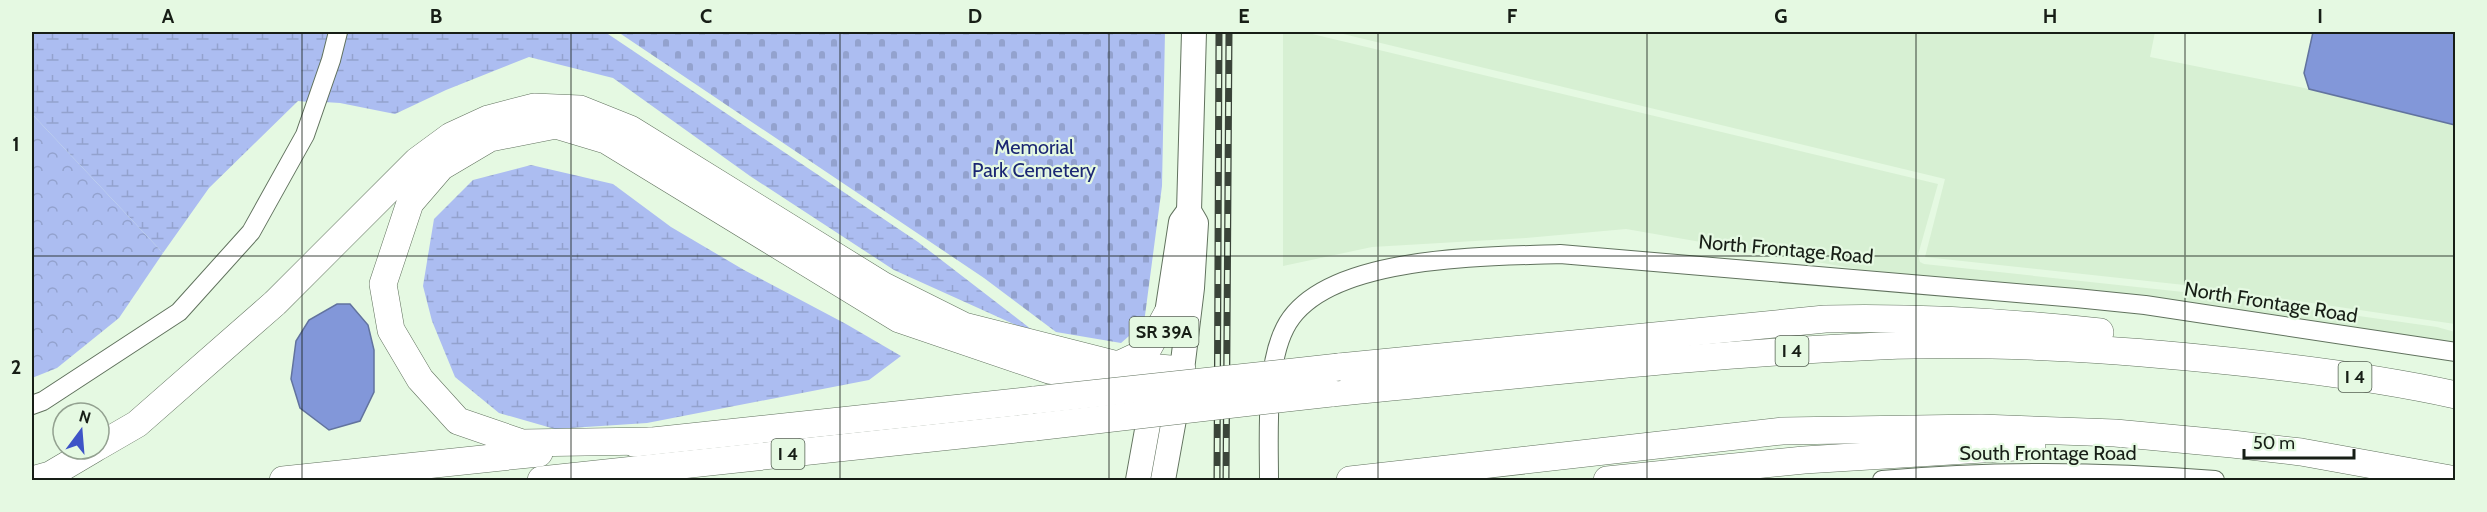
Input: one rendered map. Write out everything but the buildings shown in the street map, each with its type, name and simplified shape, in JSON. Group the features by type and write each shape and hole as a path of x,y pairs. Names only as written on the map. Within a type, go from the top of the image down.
{"highway":[{"path":"111,439 137,424 275,303 417,161 451,136 488,119 534,108 580,109 630,129 882,285 964,326 1169,378"},
{"path":"650,441 522,443 458,421 420,379 392,330 383,284 410,203 441,167 490,138 556,125 606,140 899,319 1050,370 1169,378"},
{"path":"1118,365 1146,352 1167,314"},
{"path":"283,480 1339,367 1826,319 1899,317 1982,321 2130,336 2254,363"},
{"name":"I 4","path":"541,480 1331,393 1731,355 1882,346 2090,348 2254,363 2361,378 2456,395"},
{"path":"1350,480 1782,431 1981,428 2168,437 2301,452 2456,480"},
{"path":"1607,480 1804,460 2168,437"},
{"path":"32,480 50,475 74,461"}],"main road":[{"name":"SR 39A","path":"1138,480 1142,457 1169,378 1192,288 1196,223 1189,211 1194,32"},
{"name":"SR 39A","path":"1164,478 1169,378 1167,314 1181,222 1189,211"}],"street":[{"path":"32,405 43,401 179,312 252,232 305,135 331,60 338,32"},
{"name":"North Frontage Road","path":"1269,480 1273,358 1285,327 1302,305 1320,291 1345,279 1398,267 1474,257 1560,254 2065,297 2157,307 2456,352"},
{"name":"South Frontage Road","path":"1882,480 1976,473 2041,476 2150,475 2214,480"}],"shaded area":[{"path":"1283,32 1304,32 1938,184 1918,255 1920,262 1924,264 2202,294 2437,327 2455,332 2455,344 2077,289 1863,270 1626,229 1526,238 1372,247 1283,266"},
{"path":"1335,32 2155,32 2150,57 2309,89 2455,125 2455,324 2203,287 1925,257 1945,179"},
{"path":"2313,32 2455,32 2455,125 2309,89 2304,73"},
{"path":"337,304 350,304 368,325 374,350 374,392 360,421 329,430 300,408 291,379 296,341 309,320"}],"green space":[{"path":"32,32 330,32 309,102 298,101 209,188 163,253 32,114"},
{"path":"346,32 605,32 918,242 1040,336 894,270 750,176 613,78 529,57 446,90 395,114 324,102"},
{"name":"Memorial Park Cemetery","path":"618,32 1165,32 1162,186 1144,323 1121,343 1056,332 984,278"},
{"path":"32,114 163,253 119,318 57,368 32,378"},
{"path":"531,165 613,184 671,227 901,356 869,380 647,423 555,429 499,413 455,377 432,321 423,286 434,219 473,180"}],"railway":[{"path":"1217,480 1219,32"},
{"path":"1226,480 1229,32"}]}
